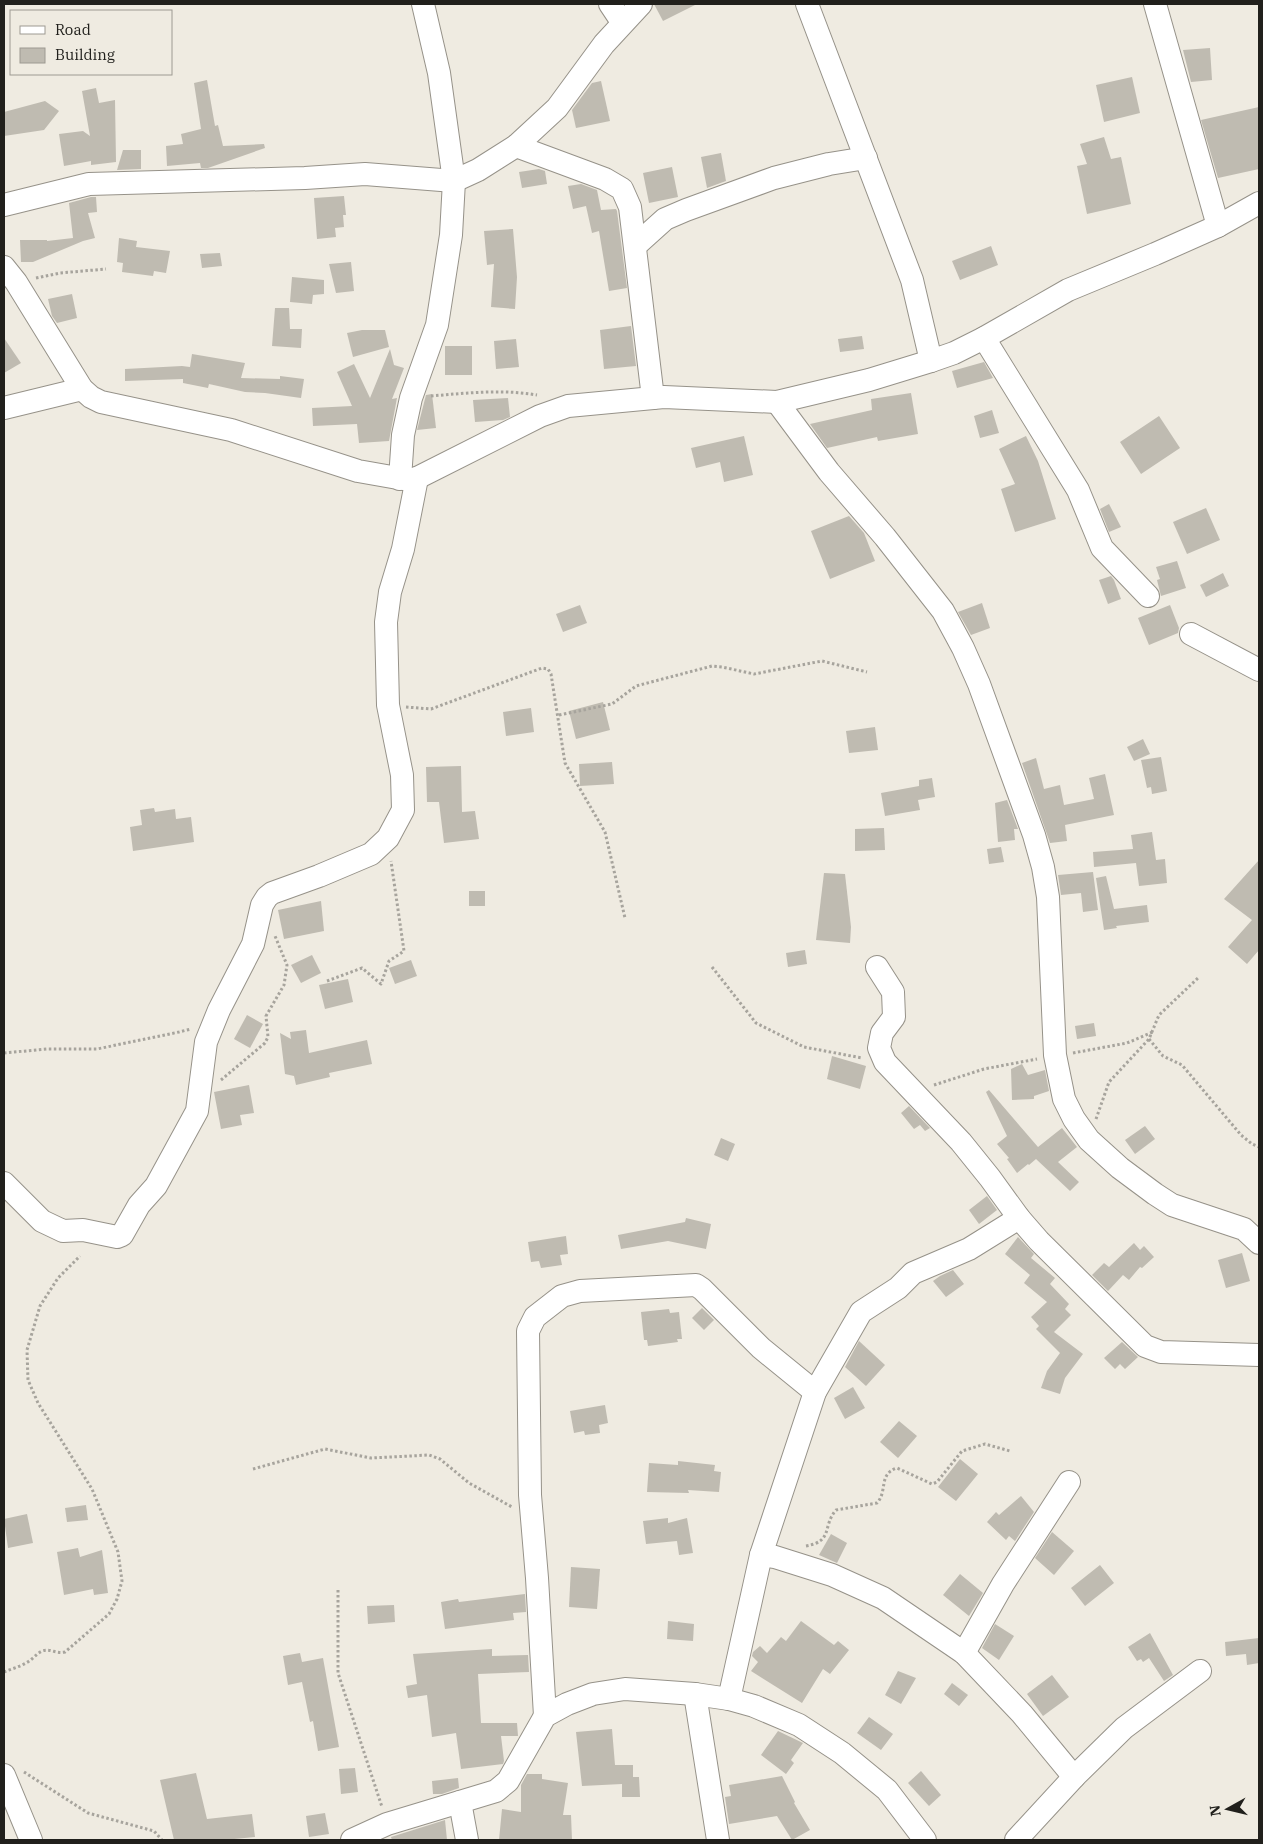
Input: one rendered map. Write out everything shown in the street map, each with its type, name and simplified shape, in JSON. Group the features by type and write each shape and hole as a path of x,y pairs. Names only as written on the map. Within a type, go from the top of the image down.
{"street":[{"path":"4,1183 42,1221 62,1231 82,1230 117,1237 122,1235 139,1205 156,1186 197,1111 206,1042 253,944 262,905 272,893 371,854 388,838 403,810 402,775 388,705 386,622 390,592 403,549 408,478 403,435 411,398 437,325 451,235 454,181 439,73 423,4"},
{"path":"610,4 622,22"},
{"path":"4,205 98,183 305,178 365,174 454,181 478,170 516,146 558,108 604,44 622,22 641,4"},
{"path":"808,4 912,280 931,361"},
{"path":"1155,4 1218,226"},
{"path":"516,146 605,179 622,189 630,206 653,398"},
{"path":"635,246 665,219 686,210 774,178 829,164 866,158"},
{"path":"10,274 82,389 91,397 101,402 231,430 358,471 408,478 540,416 568,406 664,397 777,402 869,380 954,354 1068,290 1218,226 1259,202"},
{"path":"984,338 1078,490 1102,548 1148,596"},
{"path":"4,408 82,389"},
{"path":"777,402 829,472 896,550 943,610 979,684 1034,835 1043,867 1048,897 1055,1055 1064,1099 1074,1120 1089,1140 1120,1168 1172,1204 1244,1230 1259,1243"},
{"path":"1191,634 1259,670"},
{"path":"877,967 893,992 894,1017 882,1033 879,1048 884,1062 961,1142 990,1178 1018,1218 1039,1241 1146,1346 1161,1352 1259,1355"},
{"path":"729,1699 761,1554 815,1392 861,1312 898,1288 913,1273 969,1249 1018,1218"},
{"path":"352,1840 387,1824 496,1791 508,1781 544,1716 530,1495 528,1331 535,1318 562,1296 580,1290 696,1285 761,1348 815,1392"},
{"path":"964,1653 1003,1584 1070,1482"},
{"path":"761,1554 832,1576 883,1598 964,1653 1022,1714 1074,1778"},
{"path":"1016,1840 1124,1728 1200,1671"},
{"path":"544,1716 567,1704 593,1694 624,1689 695,1694 729,1699 754,1706 799,1725 842,1753 887,1790 925,1840"},
{"path":"695,1694 718,1840"},
{"path":"13,1773 31,1840"},
{"path":"460,1802 467,1840"}],"path":[{"path":"10,274 60,273 106,269"},
{"path":"411,398 475,392 517,392 542,396 568,406"},
{"path":"559,715 612,704 636,686 712,666 754,674 822,661 867,672"},
{"path":"388,705 431,709 546,668 551,674 559,715 565,763 604,832 624,918"},
{"path":"327,981 362,968 381,984 389,961 404,951 388,838"},
{"path":"198,1098 265,1043 268,1037 266,1016 284,986 287,965 262,905"},
{"path":"712,967 756,1023 804,1047 884,1062"},
{"path":"1089,1140 1109,1082 1149,1039 1159,1015 1198,978"},
{"path":"4,1053 47,1049 97,1048 179,1032 215,1021"},
{"path":"912,1093 984,1069 1128,1043 1152,1032"},
{"path":"1149,1039 1163,1056 1182,1065 1241,1135 1259,1147"},
{"path":"4,1672 27,1663 44,1650 57,1653 65,1652 109,1614 117,1600 122,1581 118,1552 92,1489 38,1403 28,1380 28,1350 40,1306 58,1278 80,1256"},
{"path":"804,1547 821,1542 826,1536 832,1514 836,1510 877,1503 880,1499 886,1474 890,1470 897,1468 932,1484 937,1482 962,1451 984,1444 1010,1451"},
{"path":"253,1469 325,1449 371,1458 430,1455 440,1459 469,1483 532,1518"},
{"path":"338,1590 338,1674 387,1824"},
{"path":"13,1773 88,1813 154,1831 162,1840"}],"building":[{"path":"654,4 697,4 663,21"},
{"path":"1210,48 1212,80 1191,82 1183,50"},
{"path":"1132,77 1140,113 1104,122 1096,85"},
{"path":"207,80 215,126 218,125 223,146 264,144 265,148 208,168 201,168 200,163 167,166 166,146 183,144 181,134 201,129 194,83"},
{"path":"601,81 610,121 576,128 572,110 592,83"},
{"path":"96,88 99,103 115,100 116,162 91,165 91,161 64,166 59,134 83,131 90,136 82,91"},
{"path":"45,101 59,111 44,130 4,136 4,112"},
{"path":"1259,107 1259,169 1218,178 1201,120"},
{"path":"1104,137 1111,159 1121,157 1131,204 1087,214 1077,166 1087,164 1080,144"},
{"path":"123,150 141,150 141,169 117,170"},
{"path":"721,153 726,181 707,188 701,157"},
{"path":"672,167 678,197 649,203 643,173"},
{"path":"539,169 545,171 547,184 522,188 519,172"},
{"path":"581,184 597,190 601,210 616,209 617,211 627,288 609,291 599,231 592,233 586,206 573,209 568,186"},
{"path":"344,196 346,215 343,215 344,227 335,228 336,237 317,239 314,198"},
{"path":"96,197 97,212 88,213 95,238 83,241 33,262 21,262 20,240 47,241 73,238 69,203"},
{"path":"513,229 517,277 515,309 491,307 494,264 487,265 484,231"},
{"path":"119,238 137,241 136,247 170,251 166,273 154,271 153,276 122,272 123,263 117,262"},
{"path":"991,246 998,265 960,280 952,261"},
{"path":"220,253 222,266 202,268 200,254"},
{"path":"351,262 354,291 336,293 329,264"},
{"path":"292,277 324,280 324,294 313,295 312,304 290,302"},
{"path":"72,294 77,318 57,323 52,316 48,299"},
{"path":"275,308 289,308 290,329 302,329 301,348 272,346"},
{"path":"631,326 636,366 604,369 600,330"},
{"path":"362,330 385,330 389,347 353,357 347,333"},
{"path":"862,336 864,349 840,352 838,339"},
{"path":"4,338 21,363 4,373"},
{"path":"516,339 519,367 496,369 494,341"},
{"path":"445,346 472,346 472,375 445,375"},
{"path":"390,349 394,365 404,368 392,399 397,398 389,441 359,443 357,424 313,426 312,408 352,406 337,372 354,364 370,398"},
{"path":"192,354 245,363 241,378 280,379 280,376 304,379 301,398 245,392 209,384 208,388 183,383 183,379 125,381 125,369 190,367"},
{"path":"984,362 993,378 957,388 952,371"},
{"path":"911,393 918,434 878,441 877,437 827,448 810,424 872,410 871,399"},
{"path":"432,394 436,428 417,430 426,395"},
{"path":"508,398 510,417 503,420 475,422 473,400"},
{"path":"992,410 999,433 980,438 974,416"},
{"path":"1159,416 1180,448 1141,474 1120,442"},
{"path":"744,436 753,475 724,482 720,462 696,468 691,448"},
{"path":"1026,436 1038,461 1056,519 1015,532 1001,489 1015,484 999,449"},
{"path":"1109,504 1121,527 1109,532 1100,509"},
{"path":"1206,508 1220,540 1187,554 1173,522"},
{"path":"849,516 864,533 875,561 830,579 811,531"},
{"path":"1177,561 1186,588 1161,596 1157,580 1160,579 1156,567"},
{"path":"1223,573 1229,586 1206,597 1200,585"},
{"path":"1111,576 1121,599 1108,604 1099,580"},
{"path":"982,603 990,628 971,635 958,612"},
{"path":"580,605 587,623 563,632 556,614"},
{"path":"1170,605 1179,628 1178,633 1149,645 1138,618"},
{"path":"603,702 610,730 576,739 569,711"},
{"path":"531,708 534,732 506,736 503,712"},
{"path":"875,727 878,750 849,753 846,731"},
{"path":"1143,739 1150,754 1134,761 1127,747"},
{"path":"1161,757 1167,791 1152,794 1151,787 1147,788 1141,760"},
{"path":"1036,758 1044,789 1060,785 1064,805 1094,799 1089,778 1105,774 1114,815 1065,825 1067,841 1050,843 1022,763"},
{"path":"612,762 614,784 580,786 579,764"},
{"path":"461,766 462,812 475,811 479,839 444,843 439,802 427,802 426,767"},
{"path":"932,778 935,797 918,800 920,810 885,816 881,793 919,786 919,780"},
{"path":"1007,800 1018,829 1014,829 1015,840 998,842 995,803"},
{"path":"154,808 155,812 175,809 176,819 191,817 194,842 133,851 130,827 142,825 140,810"},
{"path":"884,828 885,850 855,851 855,829"},
{"path":"1152,832 1156,860 1165,859 1167,883 1139,886 1136,863 1094,867 1093,852 1133,849 1131,835"},
{"path":"1001,847 1004,862 989,864 987,849"},
{"path":"1259,860 1259,950 1247,964 1228,947 1252,920 1224,899"},
{"path":"1093,872 1098,910 1083,912 1081,893 1061,895 1058,875"},
{"path":"824,873 845,874 851,927 850,943 816,940"},
{"path":"1106,876 1114,909 1147,905 1149,922 1116,926 1117,928 1104,930 1096,878"},
{"path":"469,891 485,891 485,906 469,906"},
{"path":"321,901 324,931 284,939 278,910"},
{"path":"805,950 807,964 788,967 786,953"},
{"path":"312,955 321,973 301,983 291,965"},
{"path":"411,960 417,976 395,984 389,968"},
{"path":"348,979 353,1002 325,1009 319,985"},
{"path":"247,1015 263,1024 250,1048 234,1039"},
{"path":"1094,1023 1096,1036 1077,1039 1075,1026"},
{"path":"306,1030 309,1053 367,1040 372,1064 329,1073 330,1077 296,1085 294,1076 285,1074 280,1033 291,1039 290,1032"},
{"path":"832,1056 866,1066 860,1089 827,1079"},
{"path":"1022,1064 1028,1075 1045,1070 1049,1091 1034,1096 1034,1099 1012,1100 1011,1069"},
{"path":"249,1085 254,1113 240,1115 242,1125 221,1129 214,1092"},
{"path":"989,1090 1038,1147 1062,1128 1077,1147 1058,1162 1079,1182 1070,1191 1036,1159 1017,1173 1007,1159 1009,1158 997,1144 1007,1136 986,1092"},
{"path":"909,1106 930,1128 925,1131 920,1125 914,1129 901,1113"},
{"path":"1145,1126 1155,1139 1135,1154 1125,1140"},
{"path":"721,1138 735,1144 728,1161 714,1155"},
{"path":"987,1196 997,1210 979,1224 969,1210"},
{"path":"686,1218 711,1224 706,1249 668,1241 621,1249 618,1235 685,1222"},
{"path":"566,1236 568,1254 560,1255 562,1265 541,1268 539,1261 531,1262 528,1242"},
{"path":"1018,1237 1034,1254 1031,1258 1055,1278 1050,1284 1069,1304 1065,1309 1071,1315 1054,1332 1083,1354 1065,1378 1060,1394 1041,1388 1047,1371 1060,1353 1036,1329 1039,1326 1031,1317 1047,1302 1024,1283 1030,1275 1005,1254"},
{"path":"1134,1243 1140,1250 1144,1246 1154,1257 1142,1268 1140,1267 1129,1280 1123,1275 1108,1291 1092,1275 1104,1263 1109,1267"},
{"path":"1242,1253 1250,1281 1226,1288 1218,1260"},
{"path":"953,1270 964,1284 946,1297 933,1281"},
{"path":"702,1308 714,1320 704,1330 692,1318"},
{"path":"669,1309 670,1313 679,1312 682,1339 677,1339 678,1342 648,1346 647,1340 644,1340 641,1312"},
{"path":"859,1341 885,1365 866,1386 845,1367"},
{"path":"1122,1342 1138,1357 1125,1369 1120,1364 1115,1369 1104,1358"},
{"path":"853,1387 865,1408 845,1419 834,1398"},
{"path":"605,1405 608,1423 599,1425 600,1433 585,1435 584,1431 574,1433 570,1411"},
{"path":"899,1421 917,1436 898,1458 880,1442"},
{"path":"960,1459 978,1474 956,1501 938,1487"},
{"path":"678,1461 715,1465 714,1471 721,1472 719,1492 688,1490 689,1493 647,1492 649,1463 678,1465"},
{"path":"1021,1496 1034,1512 1015,1541 1009,1536 1006,1540 987,1522 996,1512 999,1515"},
{"path":"86,1505 88,1520 67,1522 65,1508"},
{"path":"27,1514 33,1543 8,1548 4,1519"},
{"path":"668,1518 668,1523 687,1518 693,1553 679,1555 677,1541 646,1544 643,1521"},
{"path":"1052,1532 1074,1551 1054,1575 1035,1558"},
{"path":"831,1534 847,1543 837,1563 819,1555"},
{"path":"78,1548 80,1557 102,1550 108,1593 94,1595 93,1589 64,1595 57,1552"},
{"path":"1100,1565 1114,1583 1085,1606 1071,1588"},
{"path":"571,1567 600,1569 597,1609 569,1607"},
{"path":"960,1574 983,1593 969,1616 943,1595"},
{"path":"525,1594 526,1612 513,1613 514,1620 445,1629 441,1602 458,1599 459,1602"},
{"path":"394,1605 395,1622 368,1624 367,1606"},
{"path":"668,1621 694,1624 693,1641 667,1639"},
{"path":"801,1621 834,1645 838,1641 849,1650 830,1674 823,1669 802,1703 751,1671 758,1662 752,1656 753,1652 760,1646 767,1653 781,1637 786,1641"},
{"path":"995,1624 1014,1636 999,1660 982,1648"},
{"path":"1150,1633 1173,1675 1164,1681 1149,1658 1143,1662 1141,1659 1137,1661 1128,1647"},
{"path":"1259,1638 1259,1663 1247,1665 1246,1654 1226,1656 1225,1642"},
{"path":"492,1649 492,1656 528,1655 529,1672 478,1674 481,1723 517,1723 518,1736 501,1736 503,1764 461,1769 456,1733 432,1737 427,1695 408,1698 406,1686 417,1684 413,1654"},
{"path":"300,1653 302,1662 323,1658 339,1747 318,1751 313,1721 310,1722 302,1682 288,1685 283,1656"},
{"path":"898,1671 916,1678 901,1704 885,1695"},
{"path":"1052,1675 1069,1697 1043,1716 1027,1694"},
{"path":"952,1683 968,1695 959,1706 944,1694"},
{"path":"869,1717 893,1734 881,1750 857,1733"},
{"path":"612,1729 615,1765 633,1765 633,1777 639,1777 640,1797 622,1797 622,1784 582,1786 576,1732"},
{"path":"778,1731 803,1743 791,1760 794,1763 786,1774 761,1755"},
{"path":"355,1768 358,1792 341,1794 339,1769"},
{"path":"921,1771 941,1795 929,1806 908,1783"},
{"path":"196,1773 207,1819 252,1814 255,1837 224,1840 174,1840 160,1780"},
{"path":"527,1774 542,1774 542,1779 568,1783 563,1815 571,1815 572,1840 499,1840 502,1809 521,1812 521,1785"},
{"path":"782,1776 794,1803 810,1830 792,1840 777,1816 729,1824 725,1797 731,1796 729,1785"},
{"path":"458,1778 459,1788 442,1794 433,1794 432,1781"},
{"path":"325,1813 329,1834 309,1837 306,1816"},
{"path":"445,1820 447,1840 392,1840 391,1837"}]}
